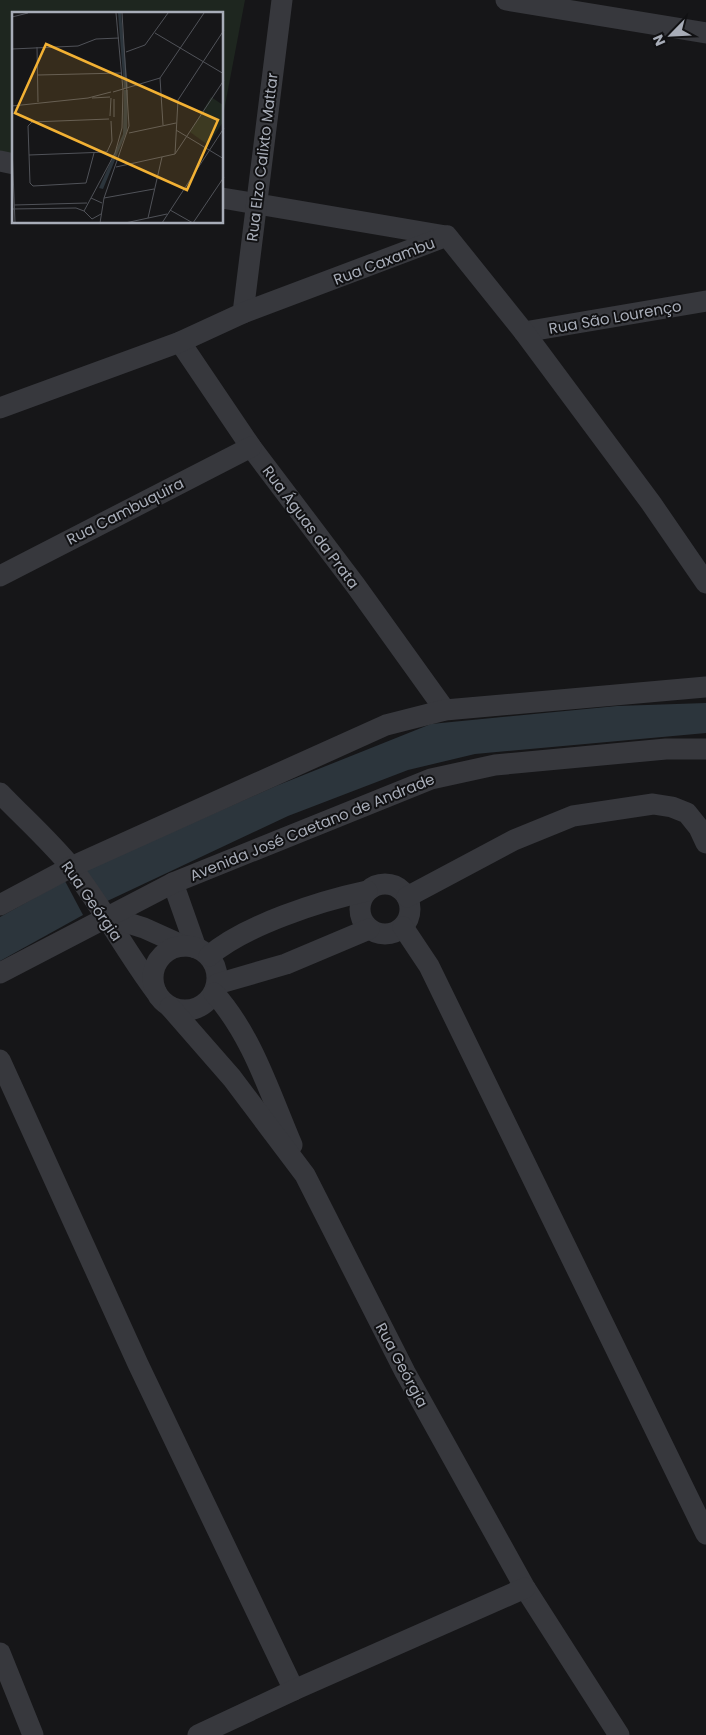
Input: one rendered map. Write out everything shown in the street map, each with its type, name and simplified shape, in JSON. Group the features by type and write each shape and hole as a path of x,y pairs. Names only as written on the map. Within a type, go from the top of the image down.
{"street":[{"name":"Rua Elzo Calixto Mattar","path":"243,313 282,0"},
{"path":"506,0 706,33"},
{"path":"224,198 447,236"},
{"name":"Rua Caxambu","path":"0,408 38,396 180,342 243,313 447,236 524,332 651,503 706,583"},
{"name":"Rua São Lourenço","path":"524,332 706,301"},
{"name":"Rua Águas da Prata","path":"180,342 251,447 356,586 445,710"},
{"name":"Rua Cambuquira","path":"0,576 251,447"},
{"path":"0,905 71,867 386,726 445,710 706,687"},
{"name":"Avenida José Caetano de Andrade","path":"0,973 106,916 173,883 431,779 495,764 666,749 706,749"},
{"name":"Rua Geórgia","path":"0,793 71,867 106,916 135,964 163,1000 232,1078 305,1175 405,1372 525,1588 619,1735"},
{"path":"407,897 514,840 573,816 653,804 672,807 687,813 699,828 706,843"},
{"path":"173,883 196,950"},
{"path":"367,891 360,906 363,922 369,929 386,934 396,932 403,926 410,912 407,897 393,885 384,884 269,922 224,943 196,950 174,948 157,961 153,982 163,1000 190,1011 200,1008 208,1002 216,989 286,964 369,929"},
{"path":"106,916 144,928 196,950 216,969 216,989 236,1022 259,1067 305,1175"},
{"path":"403,926 430,966 706,1534"},
{"path":"0,1060 138,1364 294,1690"},
{"path":"198,1735 294,1690 525,1588"},
{"path":"0,1653 34,1735"}],"shaded area":[{"path":"0,0 245,0 224,111 224,12 12,12 12,167 0,165"},
{"path":"706,703 706,733 475,754 408,770 288,816 101,904 84,871 276,786 431,724 617,706"},
{"path":"65,881 83,915 0,961 0,917"}]}
